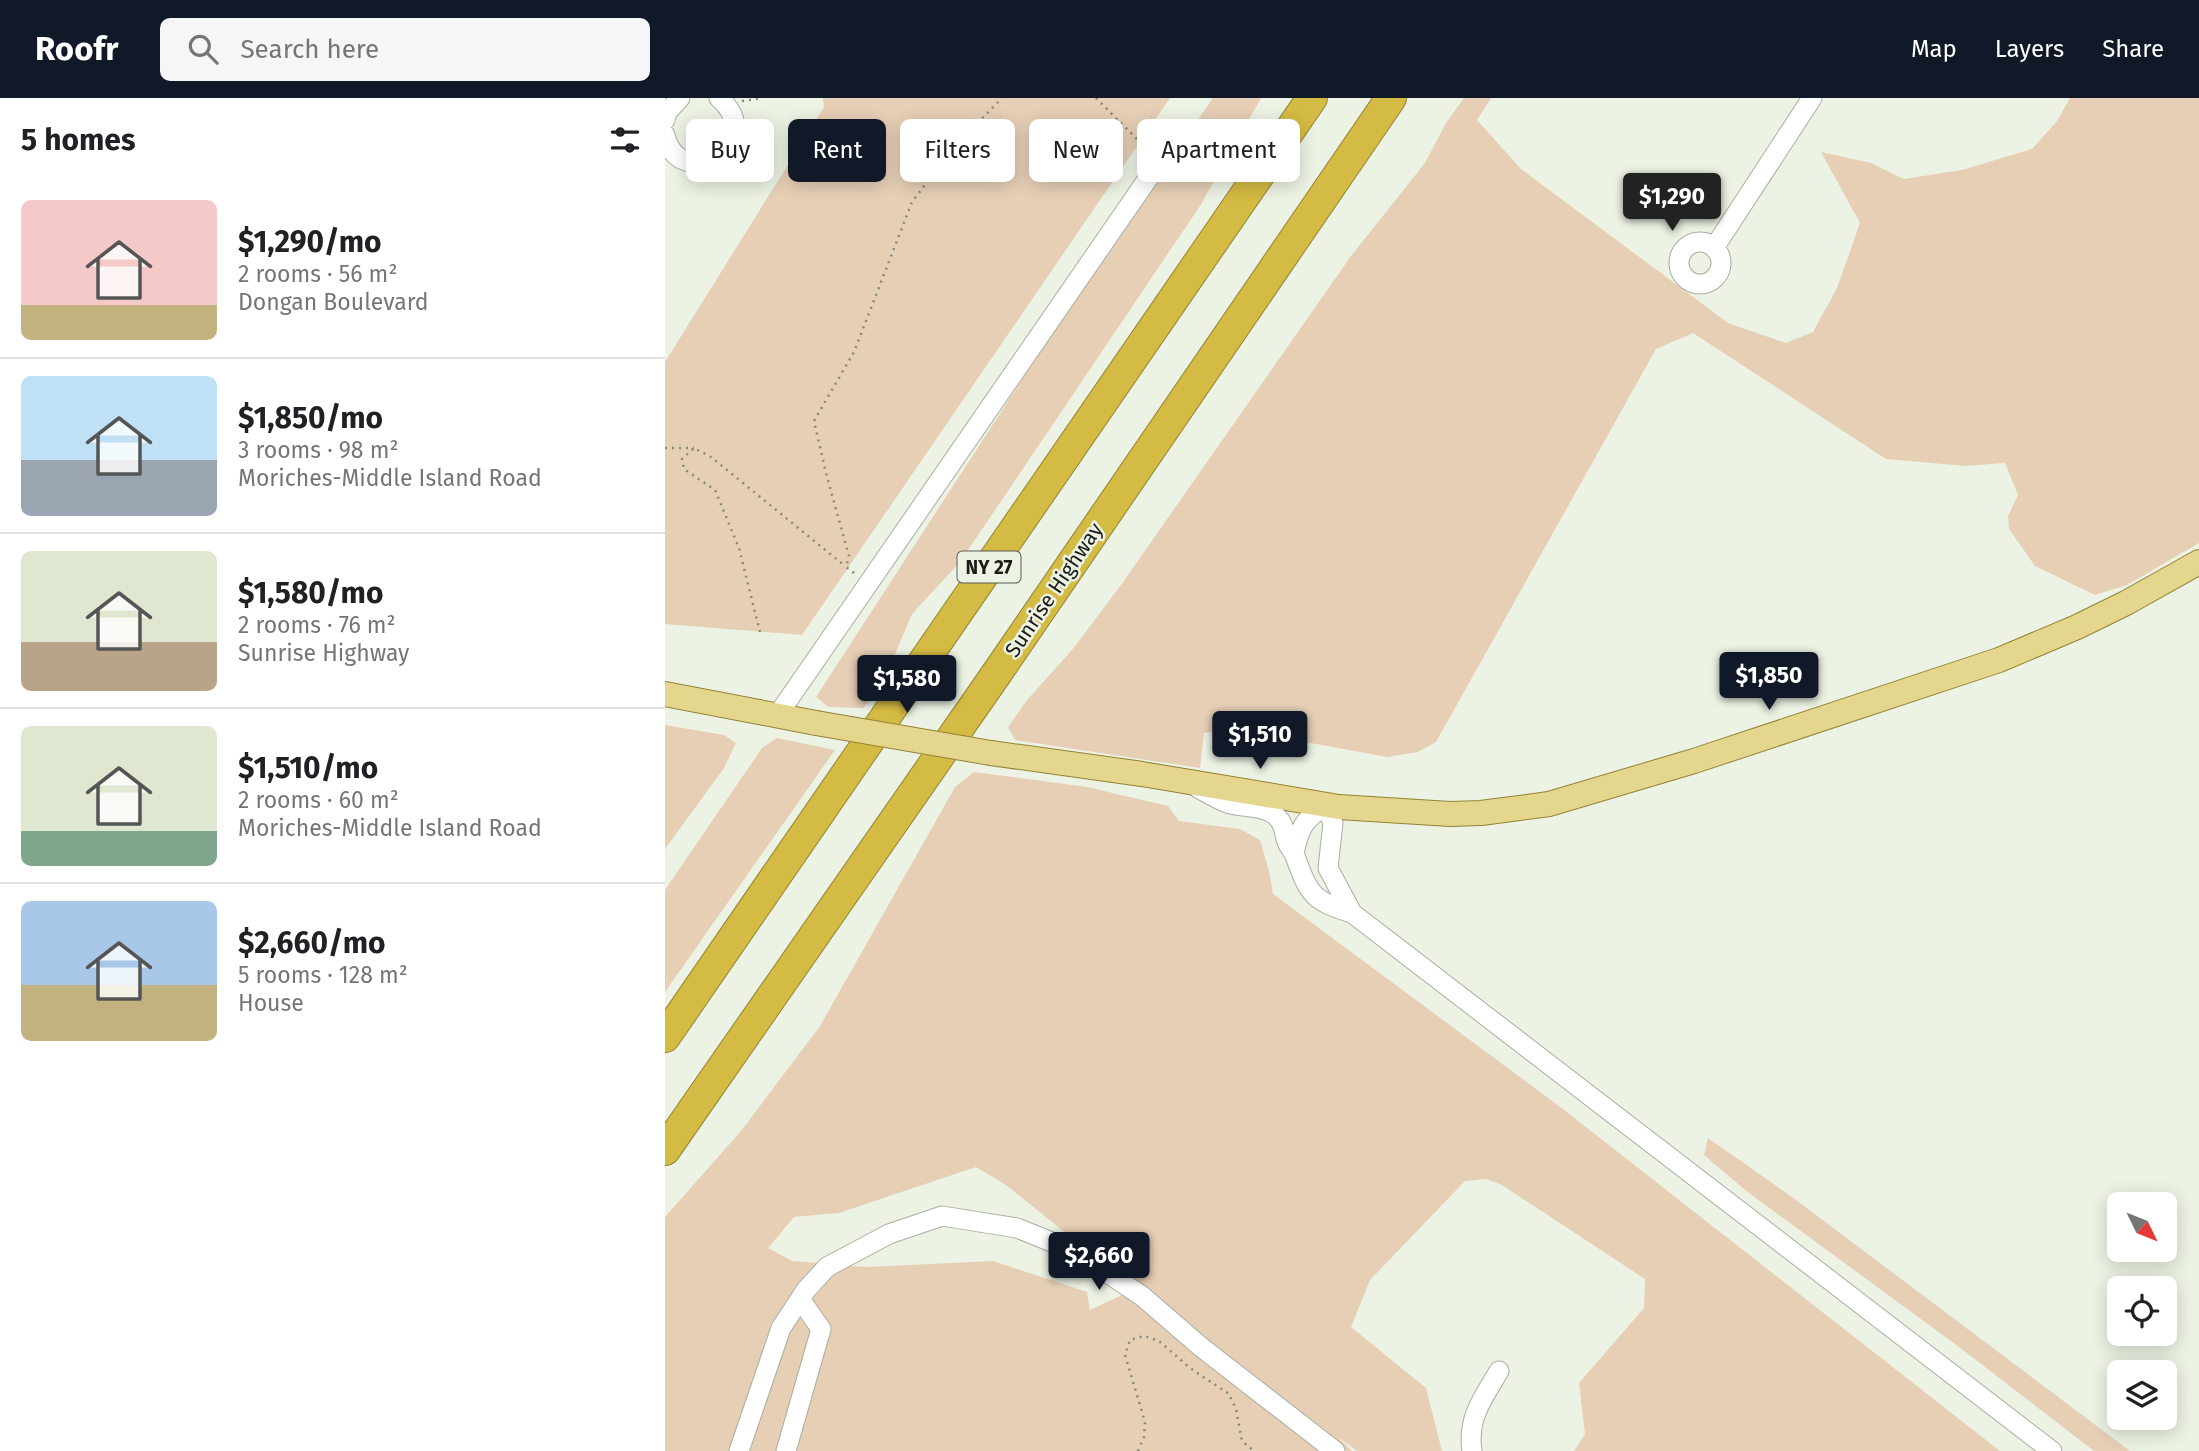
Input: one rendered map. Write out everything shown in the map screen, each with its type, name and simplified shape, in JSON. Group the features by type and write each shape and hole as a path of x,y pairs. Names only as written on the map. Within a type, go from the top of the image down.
{"highway":[{"name":"NY 27","path":"665,1037 1312,98"},
{"name":"Sunrise Highway","path":"665,1150 997,673 1391,98"}],"main road":[{"path":"665,694 991,753 1325,805 1450,814 1495,812 1549,804 1694,761 1999,660 2089,621 2199,562"}],"street":[{"path":"680,98 667,113 665,134 677,156 692,163 708,162 722,155 732,142 735,127 731,111 719,98"},
{"path":"1714,248 1812,98"},
{"path":"777,716 1145,182"},
{"path":"1188,782 1223,802 1262,809 1276,816 1284,827 1300,875 1307,887 1327,905 1352,913 2052,1451"},
{"path":"1294,853 1299,830 1309,817 1325,805 1333,823 1328,868 1352,913"},
{"path":"739,1451 781,1328 800,1299 827,1267 889,1234 942,1216 1017,1228 1074,1251 1142,1296 1335,1451"},
{"path":"786,1451 821,1329 800,1299"},
{"path":"1472,1451 1470,1440 1475,1410 1499,1371"}],"path":[{"path":"846,567 849,556 814,421 854,352 912,202 951,150 1002,98"},
{"path":"1096,98 1137,138"},
{"path":"665,447 694,448 711,457 868,583"},
{"path":"694,448 682,459 684,469 715,490 739,548 760,632"},
{"path":"1138,1451 1144,1437 1145,1422 1125,1355 1130,1340 1144,1336 1159,1341 1190,1368 1229,1394 1237,1409 1242,1441 1254,1451"}],"shaded area":[{"path":"823,98 1170,98 1156,119 1137,119 1137,146 1123,167 1123,119 1029,119 1029,182 1112,182 802,635 665,624 665,362 788,165 788,182 886,182 886,119 817,119 824,107"},
{"path":"1213,98 1261,98 1249,119 1198,119"},
{"path":"1464,98 1491,98 1477,120 1521,169 1728,323 1786,343 1813,332 1837,288 1860,223 1821,152 1871,163 1904,179 1962,170 2032,149 2057,121 2070,98 2199,98 2199,543 2127,585 2095,595 2035,566 2009,529 2008,516 2018,495 2005,463 1965,466 1886,459 1693,333 1656,349 1436,742 1418,752 1387,757 1235,729 1204,733 1200,768 1015,740 1008,727 1027,700 1072,650 1121,585 1351,256 1425,163 1446,123"},
{"path":"1155,182 1214,182 960,562 912,614 881,687 863,708 828,707 816,697 1086,281"},
{"path":"665,725 724,735 736,743 724,768 665,849"},
{"path":"777,738 835,750 665,992 665,890 762,748"},
{"path":"974,772 1087,787 1168,806 1179,821 1240,829 1260,840 1273,894 1559,1106 2000,1451 1574,1451 1585,1434 1579,1383 1644,1308 1645,1279 1502,1185 1486,1179 1465,1181 1370,1280 1351,1327 1426,1388 1442,1451 1357,1451 1339,1438 1352,1451 665,1451 665,1217 741,1131 820,1026 955,787","holes":["976,1167 1006,1185 1098,1259 1139,1287 1090,1310 1087,1292 993,1261 866,1267 792,1261 768,1248 794,1217 839,1213"]},
{"path":"1708,1138 1792,1197 2130,1451 2094,1451 1959,1347 1745,1190 1704,1155"}]}
